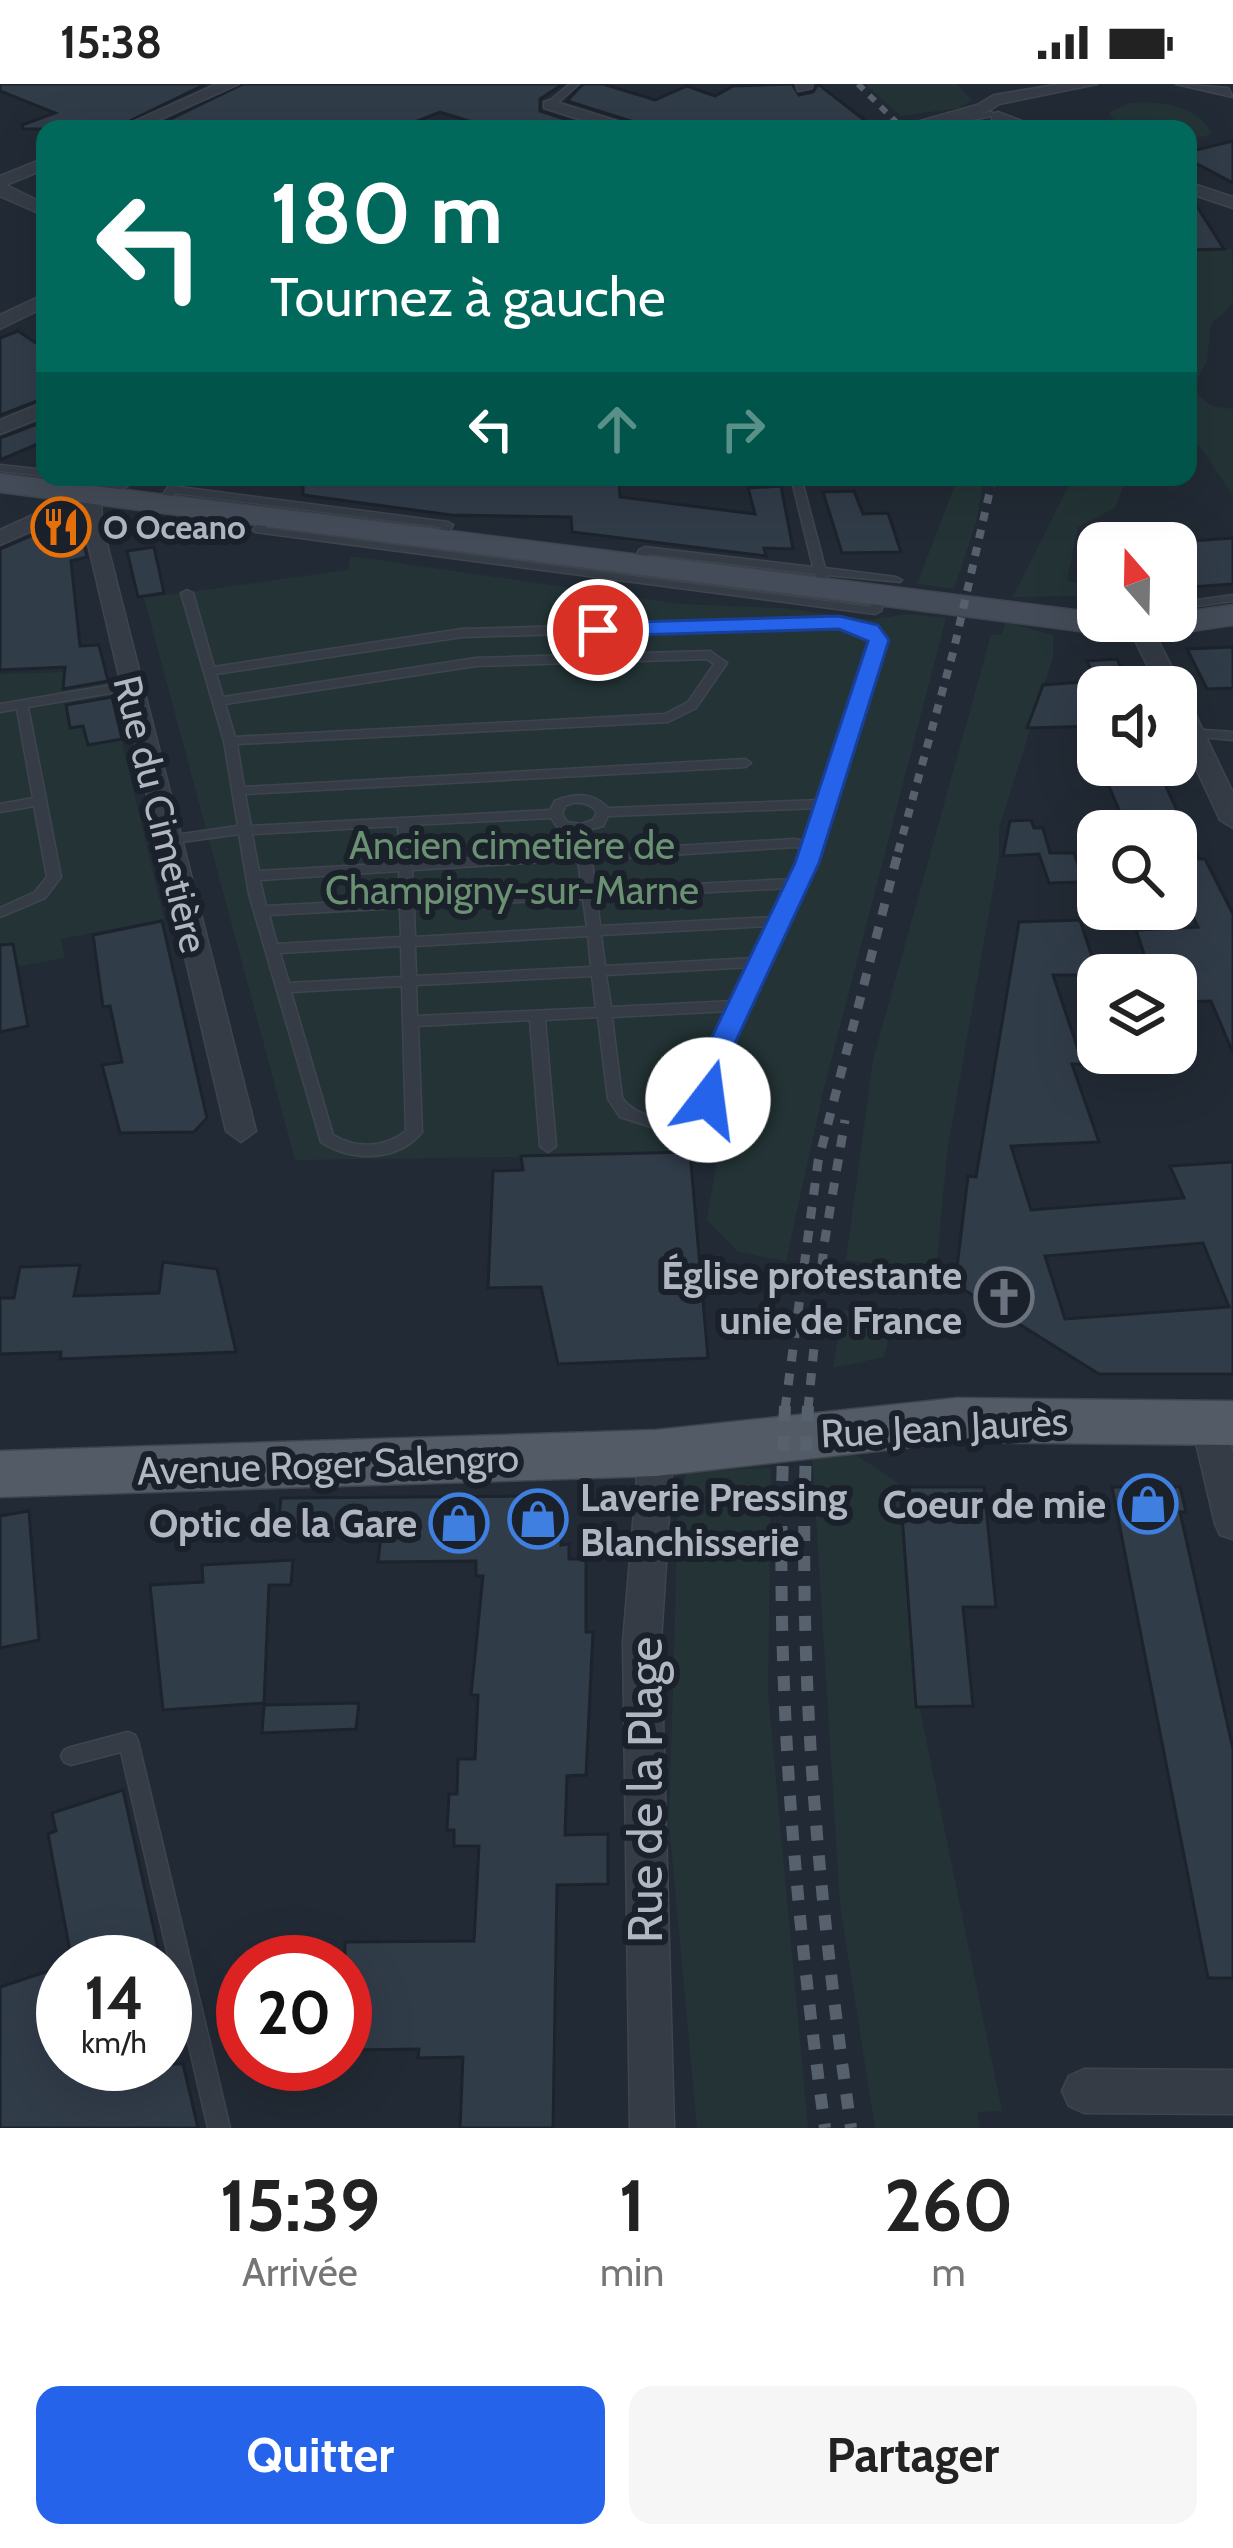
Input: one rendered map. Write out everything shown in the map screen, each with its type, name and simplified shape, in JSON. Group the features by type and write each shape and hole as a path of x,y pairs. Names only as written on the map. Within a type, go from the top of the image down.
{"main road":[{"path":"0,483 36,484"},
{"path":"74,486 454,547 822,580 1077,615"},
{"path":"1197,618 1233,615"},
{"name":"Rue Jean Jaurès","path":"656,1453 957,1420 1220,1422"},
{"name":"Avenue Roger Salengro","path":"0,1474 656,1453"}],"street":[{"path":"146,120 231,84"},
{"path":"1184,84 1231,94"},
{"path":"1210,84 1231,94"},
{"path":"934,120 1083,85"},
{"path":"993,105 1034,116 1083,85"},
{"path":"550,105 598,120"},
{"path":"0,185 36,167"},
{"path":"0,185 36,206"},
{"path":"1197,190 1233,203"},
{"path":"0,323 36,305"},
{"path":"0,428 36,412"},
{"path":"0,538 68,486"},
{"name":"Rue du Cimetière","path":"70,486 89,518 241,1131"},
{"path":"1197,745 1233,820"},
{"path":"1220,1422 1233,1524"},
{"name":"Rue de la Plage","path":"652,2128 642,1642 656,1453"},
{"path":"1084,2090 1233,2092"}],"lane":[{"path":"550,105 575,84"},
{"path":"0,468 36,477"},
{"path":"798,486 822,580"},
{"path":"162,503 172,489 448,525 454,547 875,610 888,588"},
{"path":"187,593 230,741 242,830 261,911 326,1138 336,1147 394,1148 410,1139 404,822"},
{"path":"1197,603 1233,598"},
{"path":"211,671 463,633 859,626 879,640 813,847 723,1041 708,1100 692,1116 667,1124 646,1123 619,1107 581,828"},
{"path":"220,701 476,662 710,655 722,663 692,705 668,718 230,741"},
{"path":"0,708 130,686"},
{"path":"0,914 40,895 54,878 22,705"},
{"path":"1197,733 1233,736"},
{"path":"236,790 745,763"},
{"path":"168,840 242,830 555,814 566,801 582,799 597,803 604,812"},
{"path":"0,808 40,801"},
{"path":"604,812 827,804"},
{"path":"555,814 563,825 581,828 598,823 604,812"},
{"path":"252,876 795,842 813,847"},
{"path":"261,911 798,883"},
{"path":"272,950 780,921"},
{"path":"283,988 761,962"},
{"path":"410,1021 741,1006"},
{"path":"537,1014 548,1147"},
{"path":"71,1756 128,1741 219,2128"}],"green space":[{"path":"865,84 957,84 972,100 959,108 901,116"},
{"path":"1129,103 1165,104 1197,116 1212,134 1197,138 1197,120 1114,120 1109,113"},
{"path":"1232,249 1233,304 1211,324 1207,361 1197,380 1197,250"},
{"path":"1197,393 1211,406 1233,409 1233,495 1199,445"},
{"path":"955,486 982,486 954,589 917,584"},
{"path":"1068,486 1124,486 1115,508 1088,522 1077,522 1067,580 1077,583 1077,596 1013,597"},
{"name":"Ancien cimetière de Champigny-sur-Marne","path":"351,556 681,604 782,608 871,620 906,614 946,618 823,1092 786,1261 738,1252 707,1220 718,1154 295,1160 144,598 348,570"},
{"path":"1005,622 1053,635 1053,657 999,828 999,856 947,1152 936,1272 846,1260 873,1060 991,635 1002,635"},
{"path":"105,671 164,919 61,939 65,958 0,970 0,674"},
{"path":"843,1310 894,1316 884,1357 833,1368"},
{"path":"812,1453 853,1453 900,1484 919,1705 1002,2111 977,2112 980,2128 875,2128 840,1904"},
{"path":"771,1468 768,1693 808,2128 697,2128 669,1823 678,1510 686,1472"}],"building":[{"path":"0,84 206,84 132,120 36,120 36,129 22,125 55,113 0,91"},
{"path":"243,84 563,84 540,99 540,111 568,120 466,120 440,112 420,120 169,120"},
{"path":"583,84 603,84 655,100 687,86 715,96 733,86 792,84 799,95 813,92 818,84 864,120 628,120 567,101"},
{"path":"1233,141 1233,183 1197,164 1197,150"},
{"path":"1197,207 1224,249 1197,250"},
{"path":"18,331 36,343 36,401 0,415 0,338"},
{"path":"36,424 36,445 0,460 0,438"},
{"path":"303,486 619,486 620,497 755,514 748,488 781,486 793,549 764,548 766,556 572,532 571,517 451,515 303,495"},
{"path":"854,491 863,514 888,513 901,552 842,553 823,492"},
{"path":"70,519 73,534 81,533 87,557 71,561 80,646 99,645 108,681 63,689 65,667 0,670 0,549"},
{"path":"1233,538 1233,584 1197,587 1197,541"},
{"path":"154,547 164,593 138,597 127,551"},
{"path":"1233,647 1233,688 1207,689 1187,649"},
{"path":"1117,659 1120,666 1089,666 1087,661"},
{"path":"1077,682 1077,727 1027,728 1043,685"},
{"path":"112,697 122,739 88,745 83,726 70,728 66,705"},
{"path":"1109,786 1166,786 1177,810 1119,810"},
{"path":"1031,820 1034,828 1043,828 1050,853 1074,853 1077,882 1049,883 1039,854 1003,856 1010,821"},
{"path":"1197,855 1205,859 1233,914 1233,1053 1211,1001 1197,1001 1197,954 1144,954 1136,930 1198,927"},
{"path":"1077,920 1077,930 1083,930 1091,954 1077,954 1077,975 1053,975 1077,1046 1077,1064 1072,1064 1099,1142 1011,1146 1031,1210 1184,1198 1170,1166 1233,1162 1233,1374 1099,1374 955,1284 968,1176 976,1177 1019,922","holes":["1203,1243 1229,1307 1065,1319 1045,1256"]},
{"path":"162,921 207,1118 194,1132 120,1133 102,1065 122,1062 110,1006 103,1007 93,935"},
{"path":"13,944 28,1026 0,1032 0,945"},
{"path":"690,1152 708,1358 558,1364 541,1287 488,1288 493,1171 523,1170 521,1156"},
{"path":"163,1262 217,1269 236,1352 60,1359 61,1352 0,1354 0,1298 14,1298 20,1267 80,1265 74,1296 159,1293"},
{"path":"900,1487 984,1487 996,1607 963,1607 973,1706 916,1707"},
{"path":"1112,1487 1180,1487 1186,1512 1180,1512 1233,1749 1233,1978 1208,1978"},
{"path":"530,1496 530,1503 553,1502 553,1517 562,1517 561,1545 569,1544 569,1559 586,1559 586,1632 593,1632 586,1775 567,1776 565,1835 608,1834 608,1884 557,1885 553,2128 460,2128 463,2057 418,2058 419,2049 372,2050 372,1942 474,1941 479,1846 454,1846 454,1830 447,1830 449,1794 457,1794 458,1759 475,1759 478,1695 471,1695 483,1576 476,1576 476,1561 378,1562 381,1535 277,1535 281,1498"},
{"path":"29,1511 39,1640 0,1648 0,1516"},
{"path":"293,1560 291,1585 269,1585 264,1703 163,1710 150,1585 203,1582 202,1565"},
{"path":"359,1703 356,1729 262,1733 264,1705"},
{"path":"123,1790 155,1935 67,1935 48,1834 56,1831 52,1813"},
{"path":"36,1975 36,2091 189,2091 198,2128 0,2128 0,1987"}],"railway":[{"path":"858,84 894,120"},
{"path":"898,852 954,649 991,486"},
{"path":"785,1409 818,1162 899,849"},
{"path":"808,1409 824,1245 845,1120"},
{"path":"785,1406 782,1588 788,1768 825,2128"},
{"path":"808,1406 804,1588 812,1768 851,2128"}],"place":[{"name":"O Oceano","path":"61,527"},
{"name":"Église protestante unie de France","path":"1004,1297"},
{"name":"Coeur de mie","path":"1148,1504"},
{"name":"Laverie Pressing Blanchisserie","path":"538,1519"},
{"name":"Optic de la Gare","path":"459,1523"}],"route":[{"path":"598,630 839,622 870,630 879,640 807,863 723,1041 708,1100"}]}
